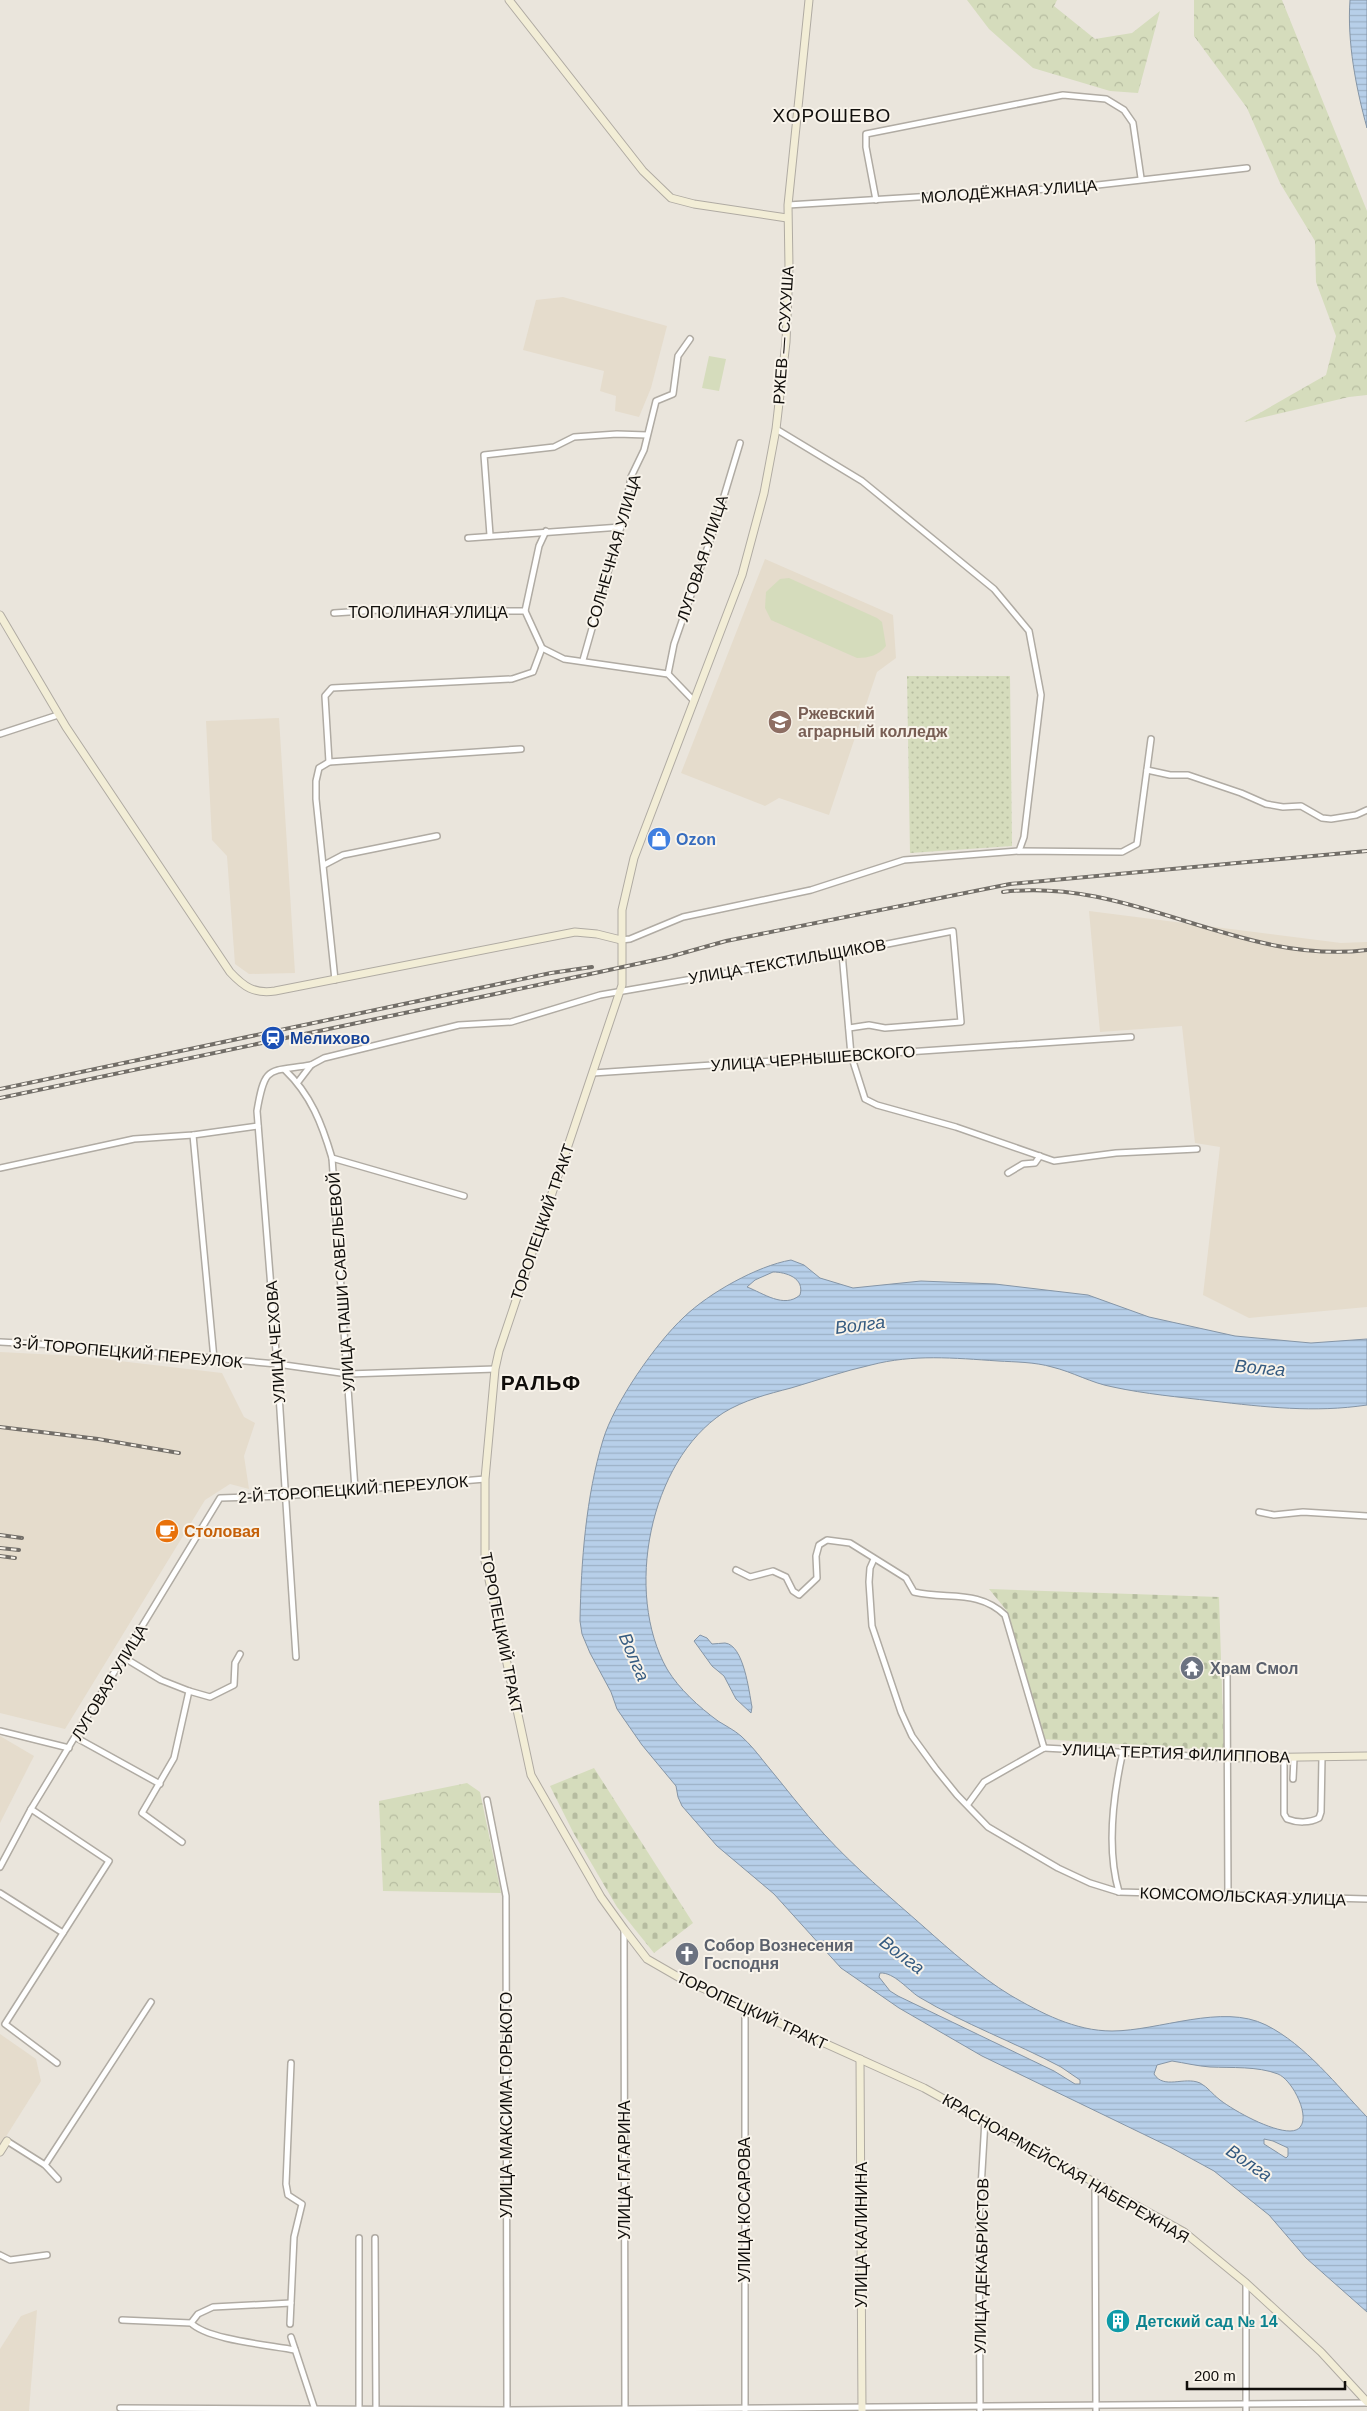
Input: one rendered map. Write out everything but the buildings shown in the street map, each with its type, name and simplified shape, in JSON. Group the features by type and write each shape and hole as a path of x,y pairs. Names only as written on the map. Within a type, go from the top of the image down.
{"main road":[{"path":"509,0 643,171 671,198 694,204 787,218"},
{"name":"РЖЕВ — СУХУША","path":"694,701 745,567 764,494 776,429 788,305 788,205 809,0"},
{"path":"0,615 58,715 225,965 240,983 247,988 260,992 335,980 575,932 596,934 621,940 622,910 634,858 694,701"},
{"name":"ТОРОПЕЦКИЙ ТРАКТ","path":"621,940 624,967 621,991 499,1351 495,1369 485,1479 485,1562 532,1775 601,1897 624,1929 647,1959 680,1978 860,2059"},
{"name":"УЛИЦА ТЕРТИЯ ФИЛИППОВА","path":"1228,1758 1367,1756"},
{"name":"КРАСНОАРМЕЙСКАЯ НАБЕРЕЖНАЯ","path":"860,2059 924,2088 985,2120 1184,2232 1246,2283 1321,2352 1367,2403"},
{"name":"УЛИЦА КАЛИНИНА","path":"860,2059 862,2409"},
{"path":"0,2152 7,2142"}],"street":[{"path":"876,200 866,147 866,134 1063,95 1106,99 1124,110 1133,123 1141,178"},
{"name":"МОЛОДЁЖНАЯ УЛИЦА","path":"788,205 1080,187 1141,178 1246,168"},
{"name":"СОЛНЕЧНАЯ УЛИЦА","path":"583,660 621,527 631,477 641,457 656,401 673,394 678,356 690,339"},
{"path":"776,429 862,481 994,589 1029,631 1041,695 1024,837 1018,851"},
{"path":"490,535 484,455 554,446 574,437 618,434 647,435"},
{"name":"ЛУГОВАЯ УЛИЦА","path":"668,674 674,644 740,443"},
{"path":"468,538 621,527"},
{"path":"525,611 539,546 546,531"},
{"name":"ТОПОЛИНАЯ УЛИЦА","path":"334,613 378,610 525,611 542,648"},
{"path":"329,762 325,696 332,688 512,679 533,672 542,648 564,659 583,660 668,674 694,701"},
{"path":"0,734 58,715"},
{"path":"621,940 630,939 683,917 811,890 904,860 1018,851 1122,852 1137,844 1151,739"},
{"path":"335,980 316,781 319,768 329,762 521,749"},
{"path":"1147,770 1170,775 1188,775 1241,793 1266,804 1283,807 1300,806 1322,818 1331,819 1356,815 1367,810"},
{"path":"324,864 343,855 437,836"},
{"name":"УЛИЦА ТЕКСТИЛЬЩИКОВ","path":"621,991 842,953 952,930 961,1022 885,1028 869,1025 849,1028"},
{"path":"842,953 851,1056 865,1098 877,1105 956,1127 1054,1162 1116,1153 1197,1149"},
{"path":"298,1082 312,1065 341,1052 458,1025 511,1022 562,1008 581,1000 621,991"},
{"name":"УЛИЦА ЧЕРНЫШЕВСКОГО","path":"593,1073 1131,1037"},
{"name":"УЛИЦА ЧЕХОВА","path":"296,1657 284,1496 277,1364 257,1111 264,1080 272,1070 285,1070 312,1065"},
{"name":"УЛИЦА ПАШИ САВЕЛЬЕВОЙ","path":"285,1070 298,1082 311,1102 325,1132 332,1158 355,1489"},
{"path":"0,1168 134,1139 193,1135 258,1126"},
{"path":"193,1135 214,1359"},
{"path":"1008,1173 1022,1164 1035,1163 1040,1156"},
{"path":"332,1158 464,1196"},
{"name":"3-Й ТОРОПЕЦКИЙ ПЕРЕУЛОК","path":"0,1342 91,1347 277,1364 348,1374 495,1369"},
{"name":"2-Й ТОРОПЕЦКИЙ ПЕРЕУЛОК","path":"220,1498 284,1496 485,1479"},
{"name":"ЛУГОВАЯ УЛИЦА","path":"0,1867 31,1809 220,1498"},
{"path":"1259,1512 1274,1515 1303,1512 1367,1516"},
{"path":"736,1570 750,1577 773,1571 786,1577 793,1591 799,1596 817,1578 816,1556 819,1545 827,1540 850,1543 906,1578 914,1592 932,1596 981,1599 994,1605 1005,1616 1044,1748 984,1782 968,1804"},
{"name":"КОМСОМОЛЬСКАЯ УЛИЦА","path":"874,1559 870,1568 869,1582 872,1626 900,1712 917,1742 957,1795 988,1826 1044,1860 1090,1883 1119,1892 1228,1897 1367,1899"},
{"path":"123,1657 161,1680 210,1697 234,1685 235,1663 240,1654"},
{"path":"1226,1671 1228,1897"},
{"path":"182,1842 142,1813 174,1758 189,1691"},
{"path":"0,1732 69,1748"},
{"path":"75,1737 160,1784"},
{"name":"УЛИЦА ТЕРТИЯ ФИЛИППОВА","path":"1044,1748 1228,1758"},
{"path":"1119,1892 1114,1875 1113,1828 1115,1785 1123,1752"},
{"path":"1284,1758 1284,1814 1291,1821 1308,1822 1319,1818 1321,1812 1322,1757"},
{"path":"1293,1779 1294,1758"},
{"name":"УЛИЦА МАКСИМА ГОРЬКОГО","path":"487,1800 506,1896 507,2410"},
{"path":"31,1809 109,1861 5,2024 57,2063"},
{"path":"0,1893 63,1933"},
{"name":"УЛИЦА ГАГАРИНА","path":"624,1929 625,2410"},
{"path":"45,2165 151,2002"},
{"name":"УЛИЦА КОСАРОВА","path":"745,2008 745,2410"},
{"path":"290,2324 294,2237 302,2204 288,2196 286,2184 291,2063"},
{"name":"УЛИЦА ДЕКАБРИСТОВ","path":"980,2409 979,2222 985,2120"},
{"path":"7,2142 45,2165 58,2179"},
{"path":"1095,2181 1096,2408"},
{"path":"359,2238 359,2411"},
{"path":"375,2238 376,2411"},
{"path":"0,2255 10,2260 47,2255"},
{"path":"1246,2283 1246,2408"},
{"path":"191,2323 198,2314 213,2307 291,2302"},
{"path":"122,2320 191,2323 196,2328 224,2338 295,2350"},
{"path":"291,2337 315,2410"},
{"path":"120,2408 376,2411 1246,2408 1367,2403"}],"shaded area":[{"path":"563,297 667,326 651,388 639,417 615,411 616,396 600,391 604,371 523,350 536,300"},
{"name":"Ржевский аграрный колледж","path":"765,559 893,615 896,658 877,672 829,815 779,798 765,806 681,773"},
{"path":"279,718 295,973 249,974 235,964 227,856 212,840 206,721"},
{"path":"1089,911 1341,943 1367,942 1367,1307 1249,1318 1203,1295 1220,1147 1195,1143 1182,1026 1100,1032"},
{"path":"0,1352 77,1356 222,1373 244,1417 255,1423 244,1456 249,1489 230,1484 205,1500 65,1729 0,1713"},
{"path":"0,1736 34,1756 0,1823"},
{"path":"0,2034 36,2059 41,2081 0,2146"},
{"path":"37,2310 29,2411 0,2411 0,2349 21,2316"}],"green space":[{"path":"967,0 1057,0 1054,6 1095,39 1132,33 1160,11 1138,93 1110,91 1033,68 989,29"},
{"path":"1194,0 1282,0 1367,211 1367,395 1349,397 1244,422 1326,375 1336,336 1316,282 1315,241 1280,183 1247,108 1194,36"},
{"path":"709,356 726,359 719,391 702,388"},
{"path":"789,578 877,618 882,622 886,646 880,652 873,655 857,658 771,620 765,608 766,592 780,579"},
{"path":"907,676 1010,676 1012,846 910,853"},
{"path":"989,1589 1219,1597 1224,1751 1041,1739 1007,1611"},
{"path":"594,1768 693,1923 654,1953 617,1907 573,1832 550,1786"},
{"path":"467,1783 480,1792 501,1893 383,1891 379,1801"}],"water":[{"path":"1350,0 1367,0 1367,128 1353,65 1349,16"},
{"name":"Волга","path":"791,1260 804,1265 820,1278 853,1288 921,1281 995,1284 1088,1295 1149,1317 1235,1336 1311,1343 1367,1339 1367,1405 1328,1409 1270,1407 1137,1392 1105,1385 1060,1369 1039,1364 950,1358 902,1359 887,1362 851,1370 765,1395 739,1404 723,1413 698,1435 677,1463 661,1495 651,1531 646,1568 647,1604 654,1638 667,1669 677,1684 704,1710 748,1742 816,1825 872,1882 987,1980 1010,1995 1059,2020 1098,2030 1130,2030 1210,2017 1249,2019 1281,2033 1320,2067 1367,2117 1367,2312 1306,2258 1269,2215 1214,2171 1170,2147 982,2056 899,2008 841,1968 774,1894 717,1846 682,1806 676,1786 642,1745 617,1709 611,1692 582,1634 580,1621 586,1529 592,1484 608,1425 637,1374 661,1342 684,1317 720,1290 749,1274","holes":["773,1272 783,1273 797,1280 800,1284 800,1295 794,1299 774,1299 747,1287 755,1280","880,1973 890,1975 936,2007 1061,2067 1080,2080 1080,2084 1075,2084 1054,2071 898,1996 890,1991 879,1977","1172,2061 1210,2067 1270,2071 1278,2074 1285,2078 1297,2095 1303,2115 1302,2123 1298,2129 1290,2131 1273,2128 1227,2105 1200,2083 1194,2081 1169,2082 1158,2079 1154,2074 1157,2065","1264,2139 1288,2148 1288,2156 1286,2158 1264,2144"]},
{"path":"700,1635 707,1638 712,1644 725,1643 737,1652 745,1670 752,1707 751,1713 736,1699 724,1676 712,1666 694,1641"}],"railway":[{"path":"0,1098 669,957 726,941 1010,884 1367,851"},
{"path":"1003,892 1050,891 1095,897 1275,945 1320,951 1367,950"},
{"path":"0,1089 551,973 592,967"},
{"path":"0,1427 98,1439 179,1453"},
{"path":"0,1535 22,1538"},
{"path":"0,1548 19,1550"},
{"path":"0,1556 15,1558"}],"place":[{"name":"Ржевский аграрный колледж","path":"780,722"},
{"name":"Ozon","path":"659,839"},
{"name":"Мелихово","path":"273,1038"},
{"name":"Столовая","path":"167,1531"},
{"name":"Храм Смол","path":"1192,1668"},
{"name":"Собор Вознесения Господня","path":"687,1954"},
{"name":"Детский сад № 14","path":"1118,2321"}],"district":[{"name":"ХОРОШЕВО","path":"832,115"},
{"name":"РАЛЬФ","path":"541,1383"}]}
